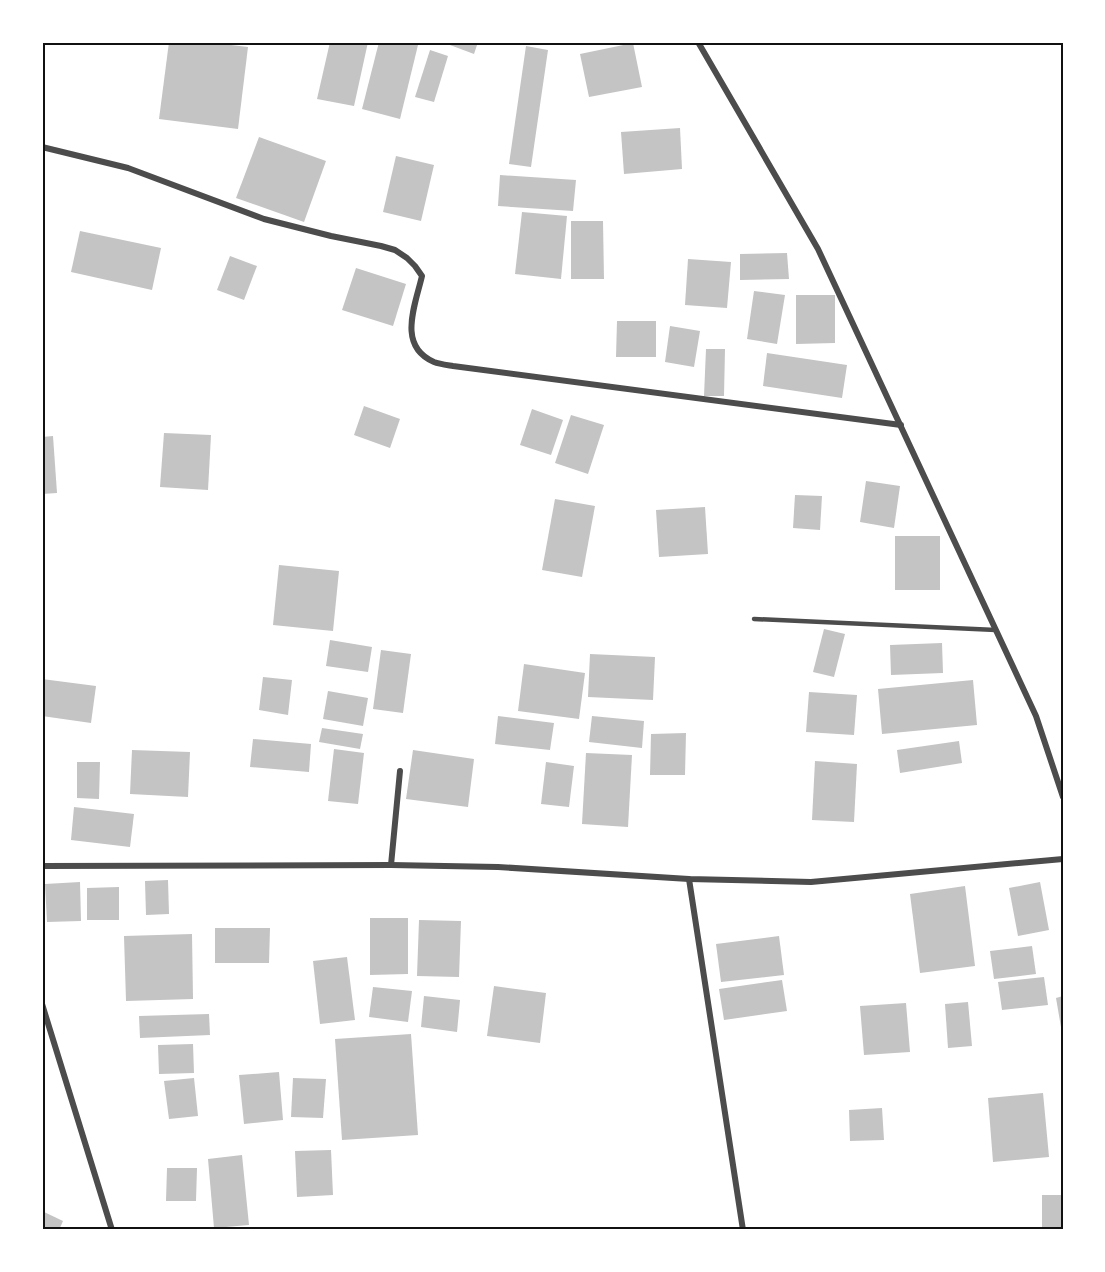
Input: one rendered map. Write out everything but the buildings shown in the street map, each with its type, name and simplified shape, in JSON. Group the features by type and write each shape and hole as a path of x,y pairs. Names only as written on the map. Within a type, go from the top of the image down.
{"street":[{"path":"698,42 818,249 1036,716 1063,797"},
{"path":"42,147 128,168 264,219 395,250 407,258 422,276 411,328 412,339 416,349 433,361 464,368 901,425"},
{"path":"391,865 400,771"},
{"path":"42,866 498,867 689,879 811,882 1063,859"},
{"path":"689,879 743,1230"},
{"path":"42,1004 112,1230"}],"lane":[{"path":"754,619 996,630"}]}
